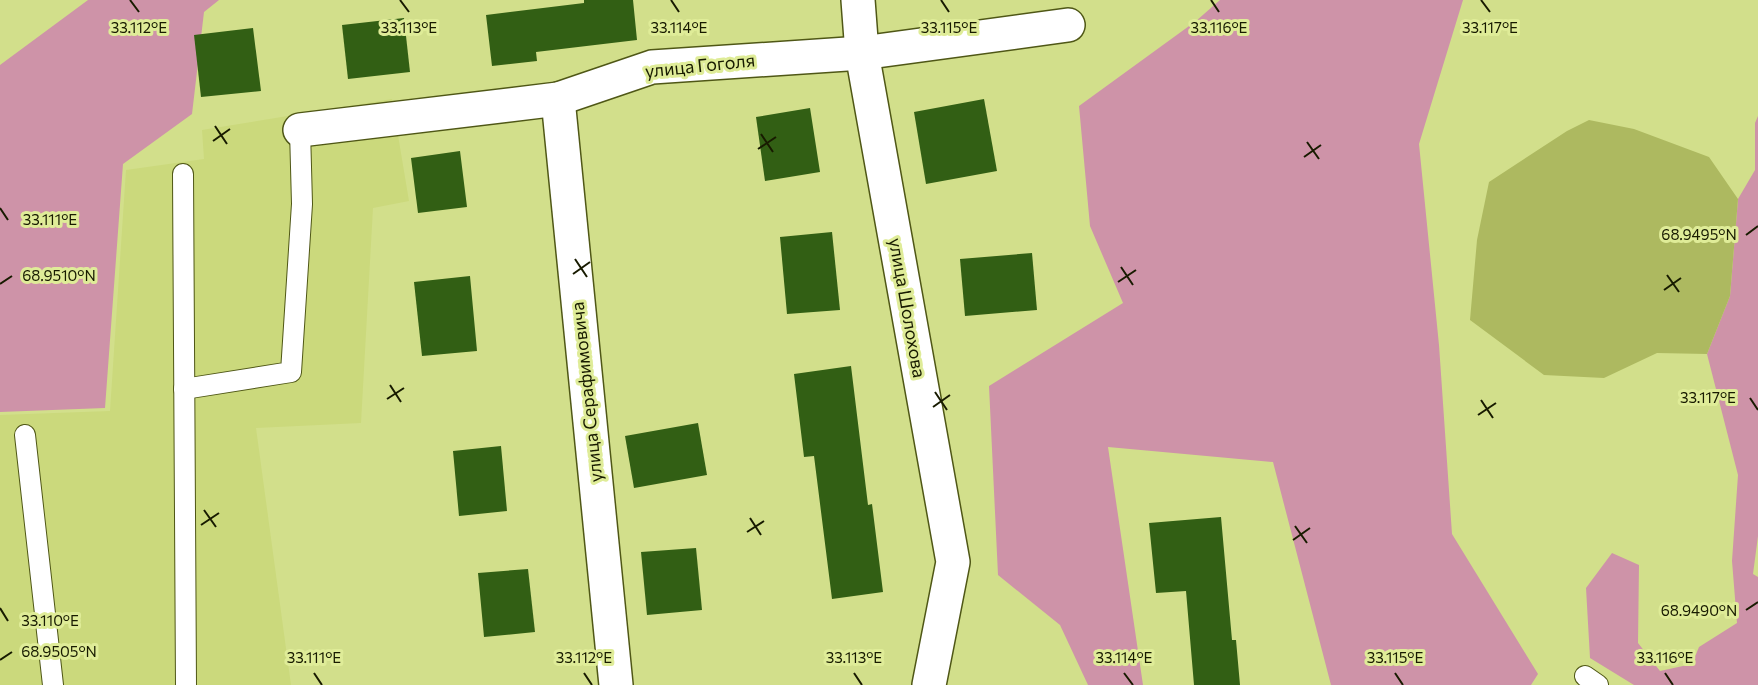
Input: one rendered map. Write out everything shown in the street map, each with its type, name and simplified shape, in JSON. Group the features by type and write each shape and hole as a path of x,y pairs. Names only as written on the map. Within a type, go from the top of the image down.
{"street":[{"name":"улица Шолохова","path":"858,0 862,52 953,562 929,685"},
{"name":"улица Гоголя","path":"300,130 558,99 652,67 862,52 1068,25"},
{"name":"улица Серафимовича","path":"558,99 616,685"}],"lane":[{"path":"184,389 291,372 302,204 300,130"},
{"path":"183,174 186,685"},
{"path":"25,435 53,685"}],"shaded area":[{"path":"88,0 219,0 204,12 192,114 123,164 105,408 0,412 0,65"},
{"path":"1220,0 1463,0 1419,144 1439,345 1452,534 1538,674 1531,685 1331,685 1273,462 1108,447 1143,685 1088,685 1060,625 998,575 989,386 1123,303 1090,226 1079,106 1196,21"},
{"path":"392,99 409,201 373,208 361,423 256,428 291,685 0,685 0,415 110,411 126,170 204,159 202,130"},
{"path":"1758,116 1758,536 1753,574 1758,577 1758,685 1634,685 1590,658 1586,588 1612,553 1639,565 1638,643 1660,671 1692,664 1699,647 1737,623 1732,561 1738,475 1707,354 1730,296 1738,199 1755,170 1755,123"},
{"path":"1589,120 1634,129 1709,157 1738,199 1730,296 1707,354 1657,353 1604,378 1544,375 1470,320 1477,240 1489,182 1567,131"}],"building":[{"path":"584,0 633,0 637,40 536,52 537,61 492,66 486,15 584,3"},
{"path":"404,18 410,72 348,79 342,25"},
{"path":"253,28 261,91 201,97 194,35"},
{"path":"984,99 997,171 926,184 914,112"},
{"path":"810,108 820,172 765,181 756,117"},
{"path":"460,151 467,207 418,213 411,158"},
{"path":"832,232 840,310 787,314 780,237"},
{"path":"1032,253 1037,310 965,316 960,259"},
{"path":"470,276 477,351 422,356 414,282"},
{"path":"851,366 868,505 872,504 883,592 832,599 814,456 804,457 794,374"},
{"path":"698,423 707,475 634,488 625,436"},
{"path":"501,446 507,511 459,516 453,451"},
{"path":"1221,517 1232,640 1236,640 1240,685 1194,685 1186,591 1156,593 1149,523"},
{"path":"696,548 702,610 647,615 641,552"},
{"path":"528,569 535,632 484,637 478,573"}]}
